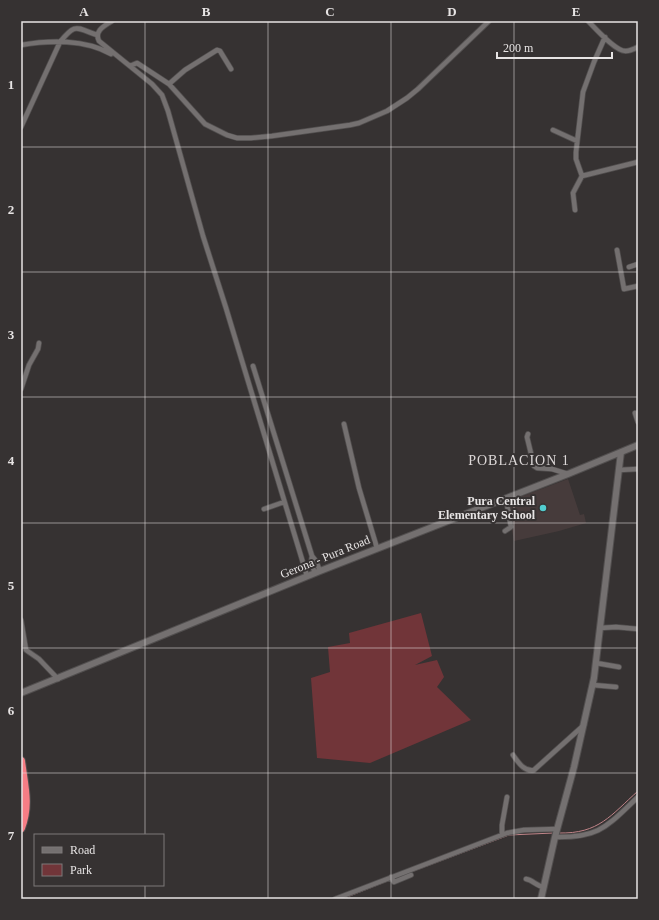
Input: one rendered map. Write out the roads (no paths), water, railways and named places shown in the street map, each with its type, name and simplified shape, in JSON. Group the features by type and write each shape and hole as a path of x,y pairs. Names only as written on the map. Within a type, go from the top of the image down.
{"highway":[{"path":"21,762 27,807 21,828"}],"main road":[{"name":"Gerona - Pura Road","path":"21,693 307,576 506,499 638,445"},
{"path":"541,899 593,685 621,452"}],"street":[{"path":"112,21 99,30 97,35 99,41 152,84 162,95 168,111 203,236 307,576"},
{"path":"130,66 137,63 168,84 205,124 227,135 237,138 272,136 350,125 386,111 407,98 489,21"},
{"path":"588,21 615,46 623,51 626,52 638,47"},
{"path":"21,127 24,116 60,42 73,28 79,27 97,35"},
{"path":"575,210 573,193 582,176 576,159 583,92 605,37"},
{"path":"21,45 60,42 92,46 106,51 123,60"},
{"path":"168,84 185,70 217,50 220,51 231,69"},
{"path":"553,130 577,141"},
{"path":"582,176 638,162"},
{"path":"617,250 624,289 638,286"},
{"path":"629,267 638,264"},
{"path":"21,389 23,377 38,349 39,343"},
{"path":"253,366 312,556 316,561 317,572"},
{"path":"634,413 638,422"},
{"path":"344,424 359,488 377,548"},
{"path":"528,434 527,438 534,466 537,468 568,474"},
{"path":"619,470 638,469"},
{"path":"505,531 511,527 506,499"},
{"path":"264,509 284,502"},
{"path":"21,620 23,650 39,660 58,679"},
{"path":"600,628 638,628"},
{"path":"596,663 619,667"},
{"path":"593,685 616,687"},
{"path":"513,755 524,768 531,771 534,770 584,725"},
{"path":"502,835 502,825 507,797"},
{"path":"555,837 582,836 603,828 613,822 638,798"},
{"path":"335,899 392,879 511,832 557,829"},
{"path":"392,879 396,882 411,875"},
{"path":"526,879 531,880 536,885 544,886"}],"waterway":[{"path":"559,833 584,830 594,826 612,815 638,791"},
{"path":"395,878 509,835 554,833"},
{"path":"342,899 390,880"}],"place":[{"name":"Pura Central Elementary School","path":"543,508"}],"district":[{"name":"POBLACION 1","path":"519,460"}]}
